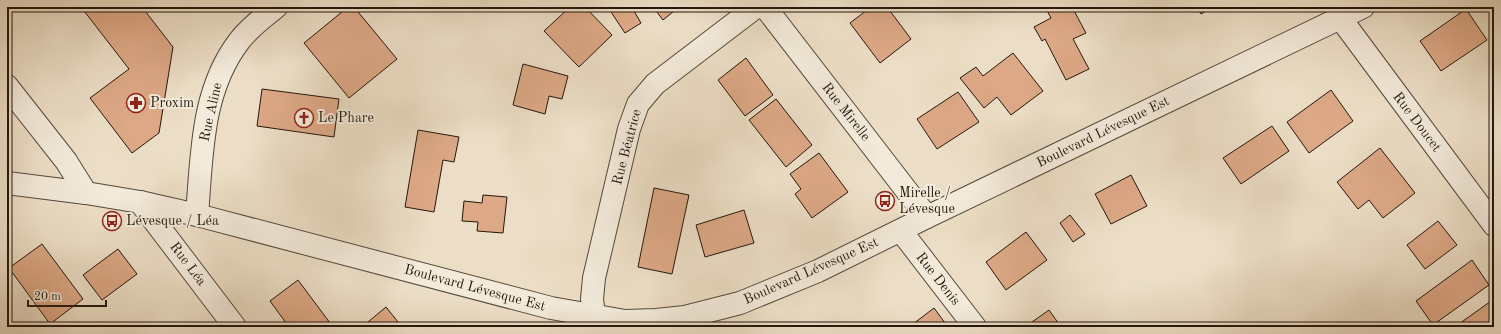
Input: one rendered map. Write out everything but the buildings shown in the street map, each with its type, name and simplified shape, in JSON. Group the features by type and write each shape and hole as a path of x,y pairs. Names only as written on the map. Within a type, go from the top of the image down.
{"street":[{"name":"Rue Aline","path":"197,215 203,138 208,108 215,84 240,39 276,7"},
{"name":"Rue Béatrice","path":"598,322 592,299 594,278 629,130 638,104 655,84 756,7"},
{"name":"Rue Mirelle","path":"765,7 927,216"},
{"name":"Boulevard Lévesque Est","path":"7,183 86,193 140,202 197,215 551,308 598,322 656,320 685,317 740,303 818,271 901,231 927,216 1341,19 1363,7"},
{"name":"Rue Doucet","path":"1341,19 1494,225"},
{"path":"7,86 66,160 86,193"},
{"name":"Rue Léa","path":"140,202 235,327"},
{"name":"Rue Denis","path":"901,231 975,327"}],"place":[{"name":"Proxim","path":"136,103"},
{"name":"Le Phare","path":"304,118"},
{"name":"Mirelle / Lévesque","path":"885,201"},
{"name":"Lévesque / Léa","path":"112,221"}]}
